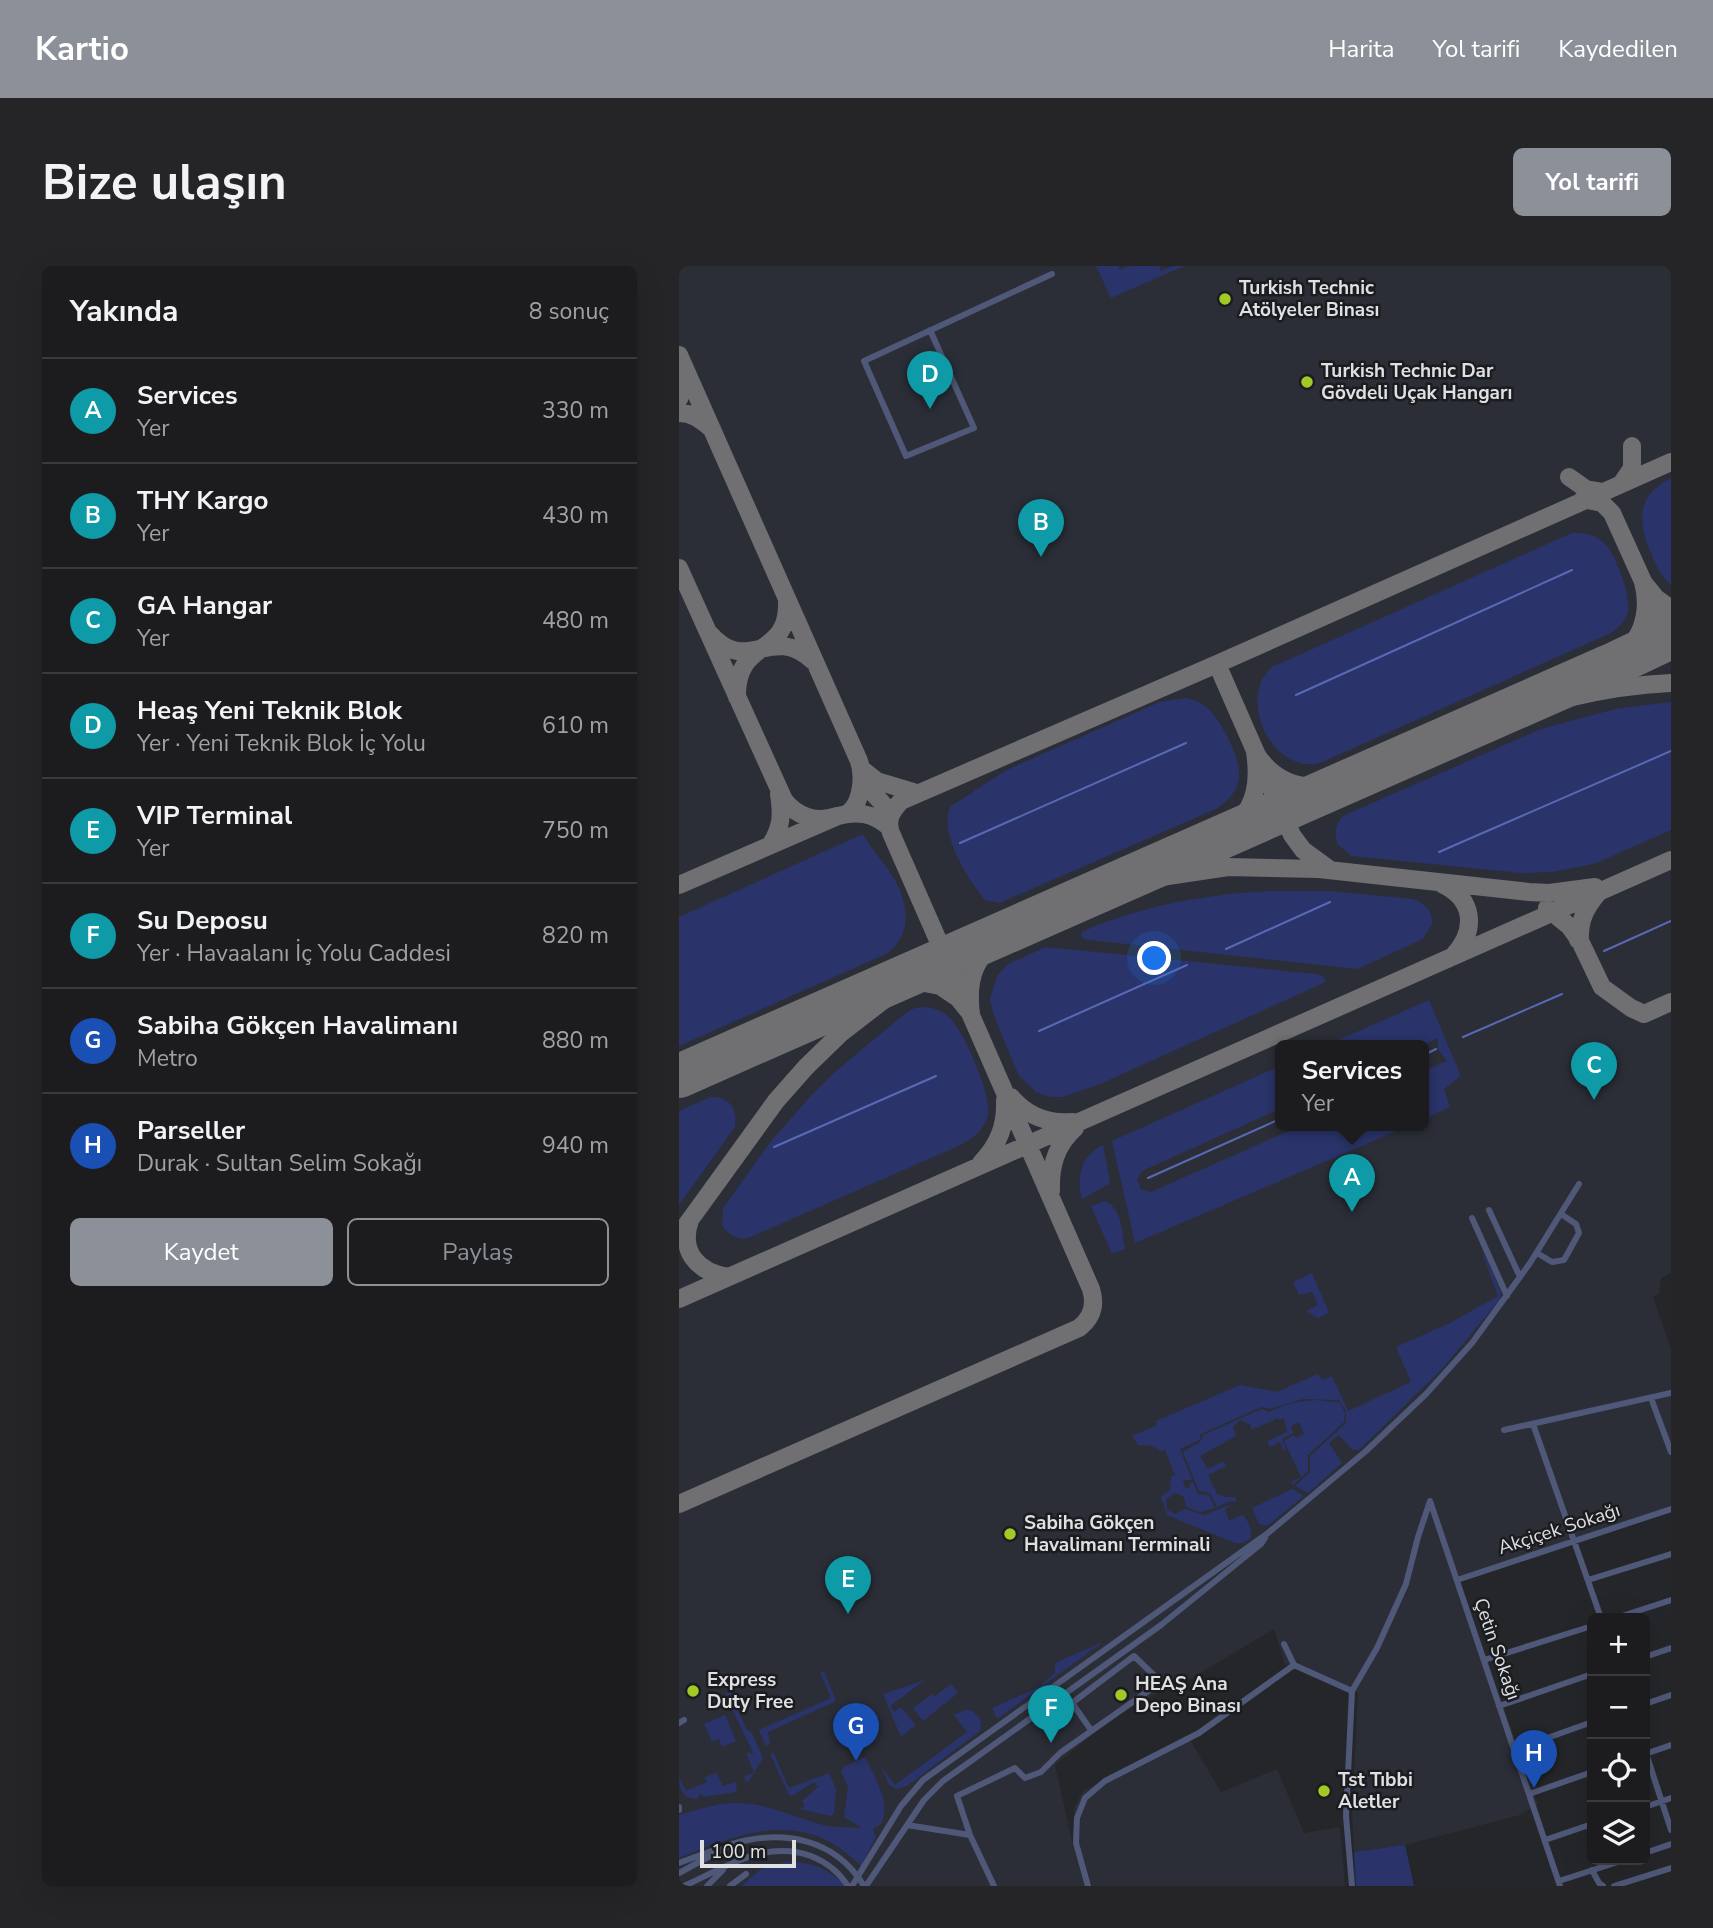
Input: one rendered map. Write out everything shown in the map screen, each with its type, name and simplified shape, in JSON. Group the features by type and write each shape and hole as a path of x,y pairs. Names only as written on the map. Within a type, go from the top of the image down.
{"street":[{"path":"930,330 974,428 906,456 864,361 930,330 1052,274"},
{"path":"684,1886 753,1855 774,1850 792,1851 814,1858 834,1870 850,1886 912,1791 930,1774 1268,1533 1366,1451 1418,1402 1459,1358 1507,1296 1579,1184"},
{"path":"1489,1210 1520,1277"},
{"path":"1537,1253 1552,1262 1564,1260 1579,1233 1578,1227 1561,1214"},
{"path":"1472,1218 1507,1296"},
{"path":"1571,1247 1580,1252"},
{"path":"1504,1430 1671,1394"},
{"path":"1651,1398 1671,1452"},
{"path":"1533,1424 1599,1613"},
{"name":"Çetin Sokağı","path":"1352,1691 1377,1648 1406,1584 1430,1501 1559,1884"},
{"name":"Akçiçek Sokağı","path":"1457,1580 1671,1509"},
{"path":"679,1863 732,1844 775,1836 805,1840 825,1848 842,1859 865,1886 923,1800 951,1775 1189,1604 1261,1544 1268,1533"},
{"path":"1588,1580 1671,1554"},
{"path":"1631,1613 1671,1600"},
{"path":"1484,1660 1587,1628"},
{"path":"1284,1644 1294,1665 1352,1691 1346,1816 1352,1886"},
{"path":"1650,1655 1671,1648"},
{"path":"994,1886 970,1835 957,1796 1015,1768 1025,1778 1041,1772 1060,1753 1161,1682 1134,1656 1072,1703 1091,1730"},
{"path":"1088,1886 1076,1843 1077,1818 1085,1798 1104,1782 1199,1733 1294,1665"},
{"path":"1499,1706 1587,1676"},
{"path":"1650,1702 1671,1695"},
{"path":"1514,1750 1587,1724"},
{"path":"1650,1751 1671,1745"},
{"path":"1650,1768 1671,1830"},
{"path":"1528,1794 1587,1774"},
{"path":"1650,1805 1671,1798"},
{"path":"901,1807 909,1809 914,1815"},
{"path":"907,1825 970,1835"},
{"path":"1545,1840 1587,1826"},
{"path":"679,1873 732,1844"},
{"path":"1650,1851 1671,1844"},
{"path":"1559,1884 1608,1865"},
{"path":"707,1886 726,1866"},
{"path":"1614,1886 1671,1868"},
{"path":"1592,1870 1603,1886"},
{"path":"730,1886 746,1874"}],"shaded area":[{"path":"679,266 1671,266 1671,1273 1661,1278 1659,1294 1653,1297 1671,1349 1671,1512 1460,1582 1538,1805 1520,1815 1405,1845 1354,1852 1352,1813 1358,1693 1285,1664 1274,1629 1178,1686 1175,1683 1113,1718 1055,1765 1073,1846 1074,1808 1083,1791 1187,1735 1221,1792 1277,1769 1304,1833 1340,1827 1345,1886 679,1886"},
{"path":"1096,266 1118,266 1120,270 1129,266 1159,266 1161,271 1173,266 1184,266 1111,298"},
{"path":"1671,478 1671,585 1653,557 1646,541 1642,520 1646,501 1652,492"},
{"path":"1572,533 1598,538 1609,548 1617,563 1626,591 1628,611 1622,623 1611,633 1320,763 1303,764 1287,757 1274,746 1264,731 1258,697 1262,681 1272,667"},
{"path":"1186,698 1212,712 1228,738 1239,768 1233,794 1216,809 999,903 985,900 964,869 952,843 948,830 950,807 1003,772 1160,702"},
{"path":"1671,702 1671,830 1594,864 1552,872 1521,873 1352,856 1338,845 1336,828 1345,815 1541,729 1615,709"},
{"path":"863,834 895,880 903,900 904,930 894,947 886,954 679,1046 679,917"},
{"path":"1273,891 1329,891 1413,899 1427,908 1432,924 1423,939 1357,969 1089,940 1081,935 1082,932 1128,915 1176,902"},
{"path":"1046,947 1316,974 1323,976 1326,982 1100,1084 1063,1097 1051,1097 1036,1092 1019,1076 994,1016 990,999 997,976 1008,964"},
{"path":"1429,1000 1461,1076 1444,1089 1450,1107 1429,1117 1429,1069 1447,1061 1438,1049 1438,1038 1429,1042 1429,1040 1339,1040"},
{"path":"927,1007 942,1012 952,1020 971,1053 988,1105 988,1113 981,1130 956,1147 748,1238 733,1236 727,1232 722,1225 723,1208 772,1140 809,1098 836,1071 907,1012"},
{"path":"1275,1068 1275,1111 1142,1171 1137,1179 1141,1189 1151,1192 1289,1131 1396,1131 1135,1243 1112,1141"},
{"path":"711,1097 723,1099 731,1105 735,1115 735,1127 679,1205 679,1111"},
{"path":"1103,1145 1109,1184 1082,1199 1082,1168 1090,1155"},
{"path":"1104,1201 1115,1209 1122,1228 1125,1249 1112,1254 1091,1206"},
{"path":"1483,1255 1501,1292 1500,1299 1442,1369 1359,1450 1353,1450 1339,1435 1329,1443 1342,1463 1308,1493 1295,1486 1310,1472 1310,1456 1346,1423 1346,1411 1339,1400 1303,1399 1270,1409 1261,1407 1201,1434 1199,1440 1180,1449 1192,1480 1183,1480 1185,1488 1189,1488 1193,1482 1198,1494 1209,1495 1215,1508 1200,1512 1186,1507 1184,1497 1176,1493 1166,1499 1167,1510 1176,1514 1185,1509 1204,1515 1235,1503 1225,1509 1229,1521 1242,1515 1249,1525 1251,1538 1243,1543 1235,1543 1167,1515 1161,1497 1170,1490 1171,1477 1175,1475 1165,1450 1138,1445 1132,1436 1157,1425 1156,1421 1240,1385 1277,1392 1318,1374 1322,1380 1332,1376 1348,1411 1411,1382 1396,1347 1450,1323 1498,1296"},
{"path":"1312,1273 1329,1313 1318,1318 1306,1311 1318,1305 1312,1292 1299,1295 1293,1282"},
{"path":"1317,1400 1340,1403 1345,1413 1344,1422 1308,1455 1308,1471 1293,1485 1291,1482 1301,1477 1284,1441 1294,1435 1296,1438 1304,1434 1299,1422 1291,1426 1293,1433 1282,1439 1286,1450 1284,1451 1280,1442 1270,1447 1267,1441 1287,1432 1284,1418 1251,1430 1251,1425 1240,1420 1233,1427 1236,1436 1200,1456 1208,1469 1224,1461 1226,1466 1208,1475 1217,1494 1235,1497 1237,1502 1231,1501 1217,1507 1210,1493 1199,1491 1183,1452 1200,1442 1203,1435 1262,1409 1269,1412 1291,1403"},
{"path":"1292,1489 1304,1496 1267,1526 1259,1524 1252,1508"},
{"path":"1103,1642 997,1719 992,1708 1042,1686 1055,1673 1055,1663"},
{"path":"824,1671 836,1701 768,1732 770,1744 766,1746 759,1730 831,1698 820,1672"},
{"path":"925,1680 890,1706 894,1712 901,1707 916,1725 901,1737 883,1694"},
{"path":"951,1684 958,1693 923,1721 913,1708"},
{"path":"730,1692 746,1729 752,1733 763,1758 749,1781 746,1782 744,1777 754,1772 746,1754 753,1753 725,1694"},
{"path":"967,1709 979,1717 980,1731 907,1786 897,1789 889,1785 881,1766 895,1785 967,1732 954,1715"},
{"path":"725,1715 736,1741 722,1747 719,1739 712,1742 704,1724"},
{"path":"773,1752 789,1788 829,1773 836,1789 834,1813 831,1816 800,1809 805,1806 802,1801 818,1787 814,1782 792,1796 789,1795 771,1756"},
{"path":"865,1757 881,1790 884,1816 881,1824 873,1829 876,1837 861,1866 840,1848 818,1836 796,1831 750,1833 679,1858 679,1815 719,1805 745,1803 823,1825 862,1828 844,1817 848,1787 841,1771 843,1767"},
{"path":"716,1773 723,1786 735,1782 736,1792 703,1797 702,1794 698,1799 693,1799 686,1796 681,1789 679,1777 686,1791 707,1782 705,1777"},
{"path":"1405,1845 1414,1886 1356,1886 1354,1852"},
{"path":"786,1862 819,1867 846,1886 742,1886 761,1869"}],"waterway":[{"path":"1296,695 1572,570"},
{"path":"960,843 1186,743"},
{"path":"1439,852 1671,751"},
{"path":"1226,949 1330,902"},
{"path":"1604,951 1671,921"},
{"path":"1039,1031 1187,965"},
{"path":"1463,1037 1562,994"},
{"path":"1429,1052 1436,1049"},
{"path":"774,1147 936,1076"},
{"path":"1148,1178 1275,1121"}],"taxiway":[{"path":"679,355 859,761 861,789 853,809 848,813 822,819 808,817 795,811 784,800 679,568"},
{"path":"679,399 686,379 684,369"},
{"path":"679,413 693,416 712,429"},
{"path":"1621,484 1632,468 1632,446"},
{"path":"679,1504 1079,1328 1092,1311 1091,1289 891,833 891,816 901,801 1671,462"},
{"path":"1569,477 1586,489 1603,492"},
{"path":"1583,499 1602,503 1612,513 1660,619 1671,637"},
{"path":"1610,666 1629,650 1641,630 1646,607 1643,582 1656,598 1671,609"},
{"path":"737,697 739,678 745,665 780,632 785,620 787,602"},
{"path":"710,634 724,646 736,651 785,646 798,650 813,661"},
{"path":"1217,664 1292,835 1303,850 1329,869"},
{"path":"1468,728 1593,692 1671,683"},
{"path":"1166,860 1205,843 1236,824 1254,796 1257,776 1255,752 1272,772 1293,784 1317,787 1343,782"},
{"path":"862,770 872,792 883,804 888,826"},
{"path":"863,770 877,781 917,793"},
{"path":"771,844 780,820 779,794"},
{"path":"1286,822 1290,810 1304,799"},
{"path":"679,885 838,816 864,814 888,826"},
{"path":"679,1299 1671,860"},
{"path":"1089,894 1148,879 1228,867 1319,869 1529,892 1549,893 1595,887"},
{"path":"1442,884 1461,898 1469,915 1466,935 1454,955"},
{"path":"1578,940 1580,941 1584,915 1598,893"},
{"path":"1547,908 1569,926 1580,941 1602,987 1644,1014 1671,1002"},
{"path":"904,979 940,986 958,998 971,1014 970,989 975,968 1003,932"},
{"path":"679,1235 776,1101 806,1067 841,1033 928,966"},
{"path":"679,1077 690,1071"},
{"path":"1011,1097 1031,1114 1055,1122 1073,1122"},
{"path":"981,1163 1000,1134 1005,1100"},
{"path":"1051,1191 1055,1156 1075,1128"},
{"path":"690,1220 687,1242 694,1259 708,1270 728,1277"}],"runway":[{"path":"679,1076 1671,637"}],"place":[{"name":"Turkish Technic Atölyeler Binası","path":"1225,299"},
{"name":"Turkish Technic Dar Gövdeli Uçak Hangarı","path":"1307,382"},
{"name":"Heaş Yeni Teknik Blok","path":"930,409"},
{"name":"THY Kargo","path":"1041,557"},
{"name":"GA Hangar","path":"1594,1100"},
{"name":"Services","path":"1352,1212"},
{"name":"Sabiha Gökçen Havalimanı Terminali","path":"1010,1534"},
{"name":"VIP Terminal","path":"848,1614"},
{"name":"Express Duty Free","path":"693,1691"},
{"name":"HEAŞ Ana Depo Binası","path":"1121,1695"},
{"name":"Su Deposu","path":"1051,1743"},
{"name":"Sabiha Gökçen Havalimanı","path":"856,1761"},
{"name":"Parseller","path":"1534,1788"},
{"name":"Tst Tıbbi Aletler","path":"1324,1791"}]}
